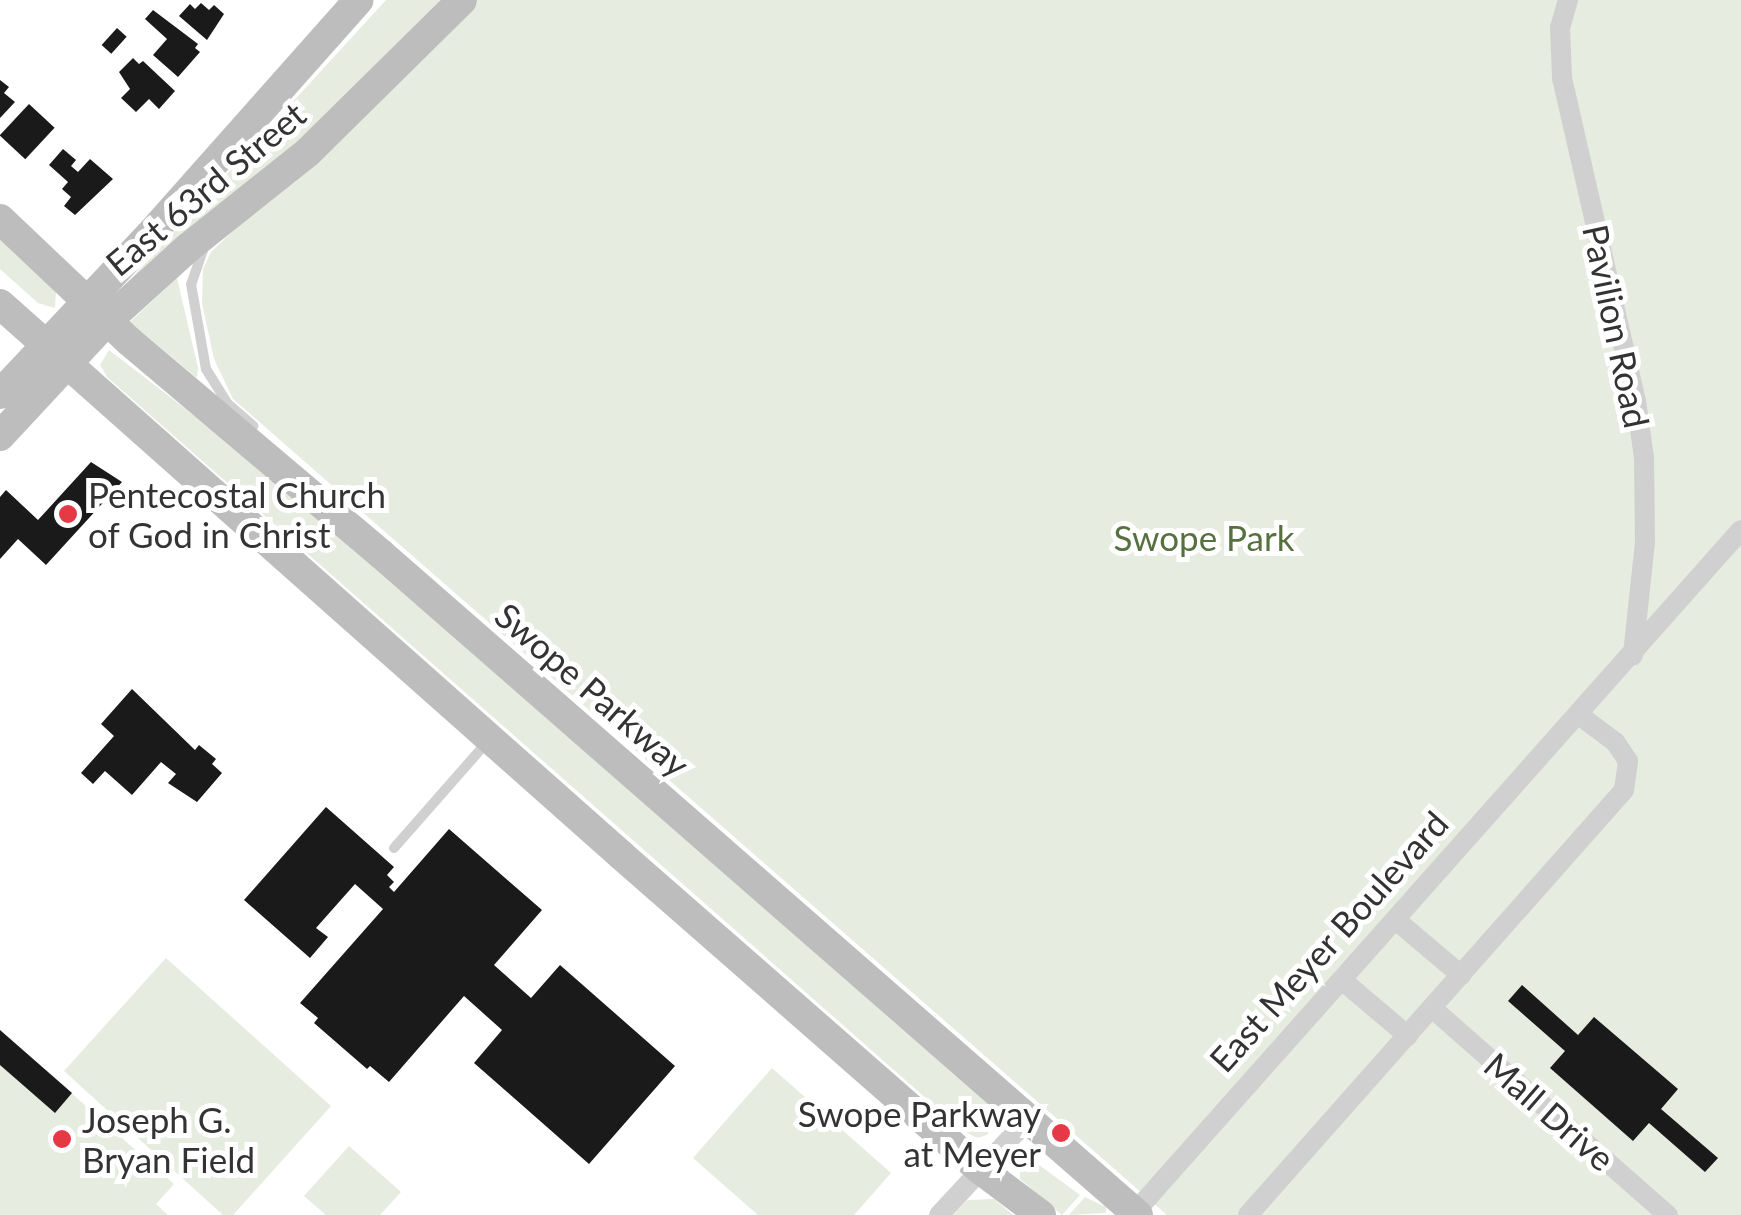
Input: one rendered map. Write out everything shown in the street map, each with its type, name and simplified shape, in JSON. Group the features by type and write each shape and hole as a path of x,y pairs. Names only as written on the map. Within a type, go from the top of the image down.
{"main road":[{"name":"East 63rd Street","path":"0,436 56,354 97,311 359,0"},
{"name":"East 63rd Street","path":"97,311 189,247 308,152 462,0"},
{"name":"Swope Parkway","path":"0,219 97,311 1135,1214"},
{"path":"0,304 981,1170 1041,1215"},
{"name":"East 63rd Street","path":"0,394 56,354"}],"street":[{"name":"Pavilion Road","path":"1568,0 1560,28 1562,78 1636,400 1644,458 1645,542 1632,655"},
{"name":"East Meyer Boulevard","path":"1135,1214 1741,530"},
{"path":"1248,1215 1624,790 1628,761 1615,742 1579,715"},
{"path":"1396,921 1461,976"},
{"path":"1344,981 1408,1036"},
{"name":"Mall Drive","path":"1432,1008 1668,1215"},
{"path":"940,1215 1029,1118"}],"lane":[{"path":"308,152 198,256 191,284 202,353 227,404 331,498 380,554"},
{"path":"394,848 491,737"}],"green space":[{"path":"386,0 442,0 315,129 134,286 129,281"},
{"name":"Swope Park","path":"474,0 1741,0 1741,1215 1167,1215 233,399 214,359 202,303 203,269 211,252"},
{"path":"0,236 56,290 55,308 38,303 0,269"},
{"path":"177,278 198,368 197,378 130,322"},
{"path":"109,350 282,483 993,1108 997,1119 987,1135 977,1138 962,1130 107,377 100,365"},
{"path":"166,958 331,1106 233,1215 223,1215 64,1071"},
{"name":"Joseph G. Bryan Field","path":"0,1030 174,1184 156,1204 168,1215 0,1215"},
{"path":"772,1068 891,1173 854,1215 758,1215 693,1158"},
{"path":"349,1146 401,1192 380,1215 326,1215 304,1196"},
{"path":"1031,1159 1080,1195 1062,1215 1020,1179 1020,1170"},
{"path":"1085,1197 1106,1207 1106,1213 1069,1215"},
{"path":"994,1199 1013,1215 953,1215 967,1200"}],"building":[{"path":"201,3 209,10 214,5 224,14 207,40 179,16 190,4 195,9"},
{"path":"153,10 198,44 195,48 200,52 178,77 153,55 167,39 145,19"},
{"path":"117,28 127,37 111,54 102,45"},
{"path":"133,58 139,64 143,61 175,91 159,109 149,99 136,112 121,98 130,89 119,72"},
{"path":"0,80 9,87 4,93 15,102 0,118"},
{"path":"29,104 55,128 25,159 0,135"},
{"path":"63,149 76,160 71,166 78,172 90,159 113,179 75,215 64,206 71,197 62,189 68,182 49,165"},
{"name":"Pentecostal Church of God in Christ","path":"91,462 122,482 46,565 18,539 0,559 0,497 6,490 38,520"},
{"path":"132,689 195,750 199,745 216,759 212,764 222,773 197,802 168,783 176,774 161,762 132,795 105,771 93,784 81,773 114,736 101,724"},
{"path":"326,807 394,867 387,875 394,882 389,887 394,892 449,829 542,910 494,965 531,998 560,965 675,1066 589,1164 474,1063 502,1030 464,996 389,1082 370,1066 367,1069 314,1023 318,1018 300,1003 383,909 355,884 316,928 328,937 310,958 244,900"},
{"path":"1522,985 1578,1035 1594,1017 1678,1089 1661,1109 1718,1158 1705,1172 1649,1123 1633,1141 1550,1068 1565,1051 1508,1001"},
{"path":"0,1030 72,1093 55,1113 0,1065"}],"place":[{"name":"Pentecostal Church of God in Christ","path":"68,514"},
{"name":"Swope Parkway at Meyer","path":"1061,1133"},
{"name":"Joseph G. Bryan Field","path":"62,1139"}]}
